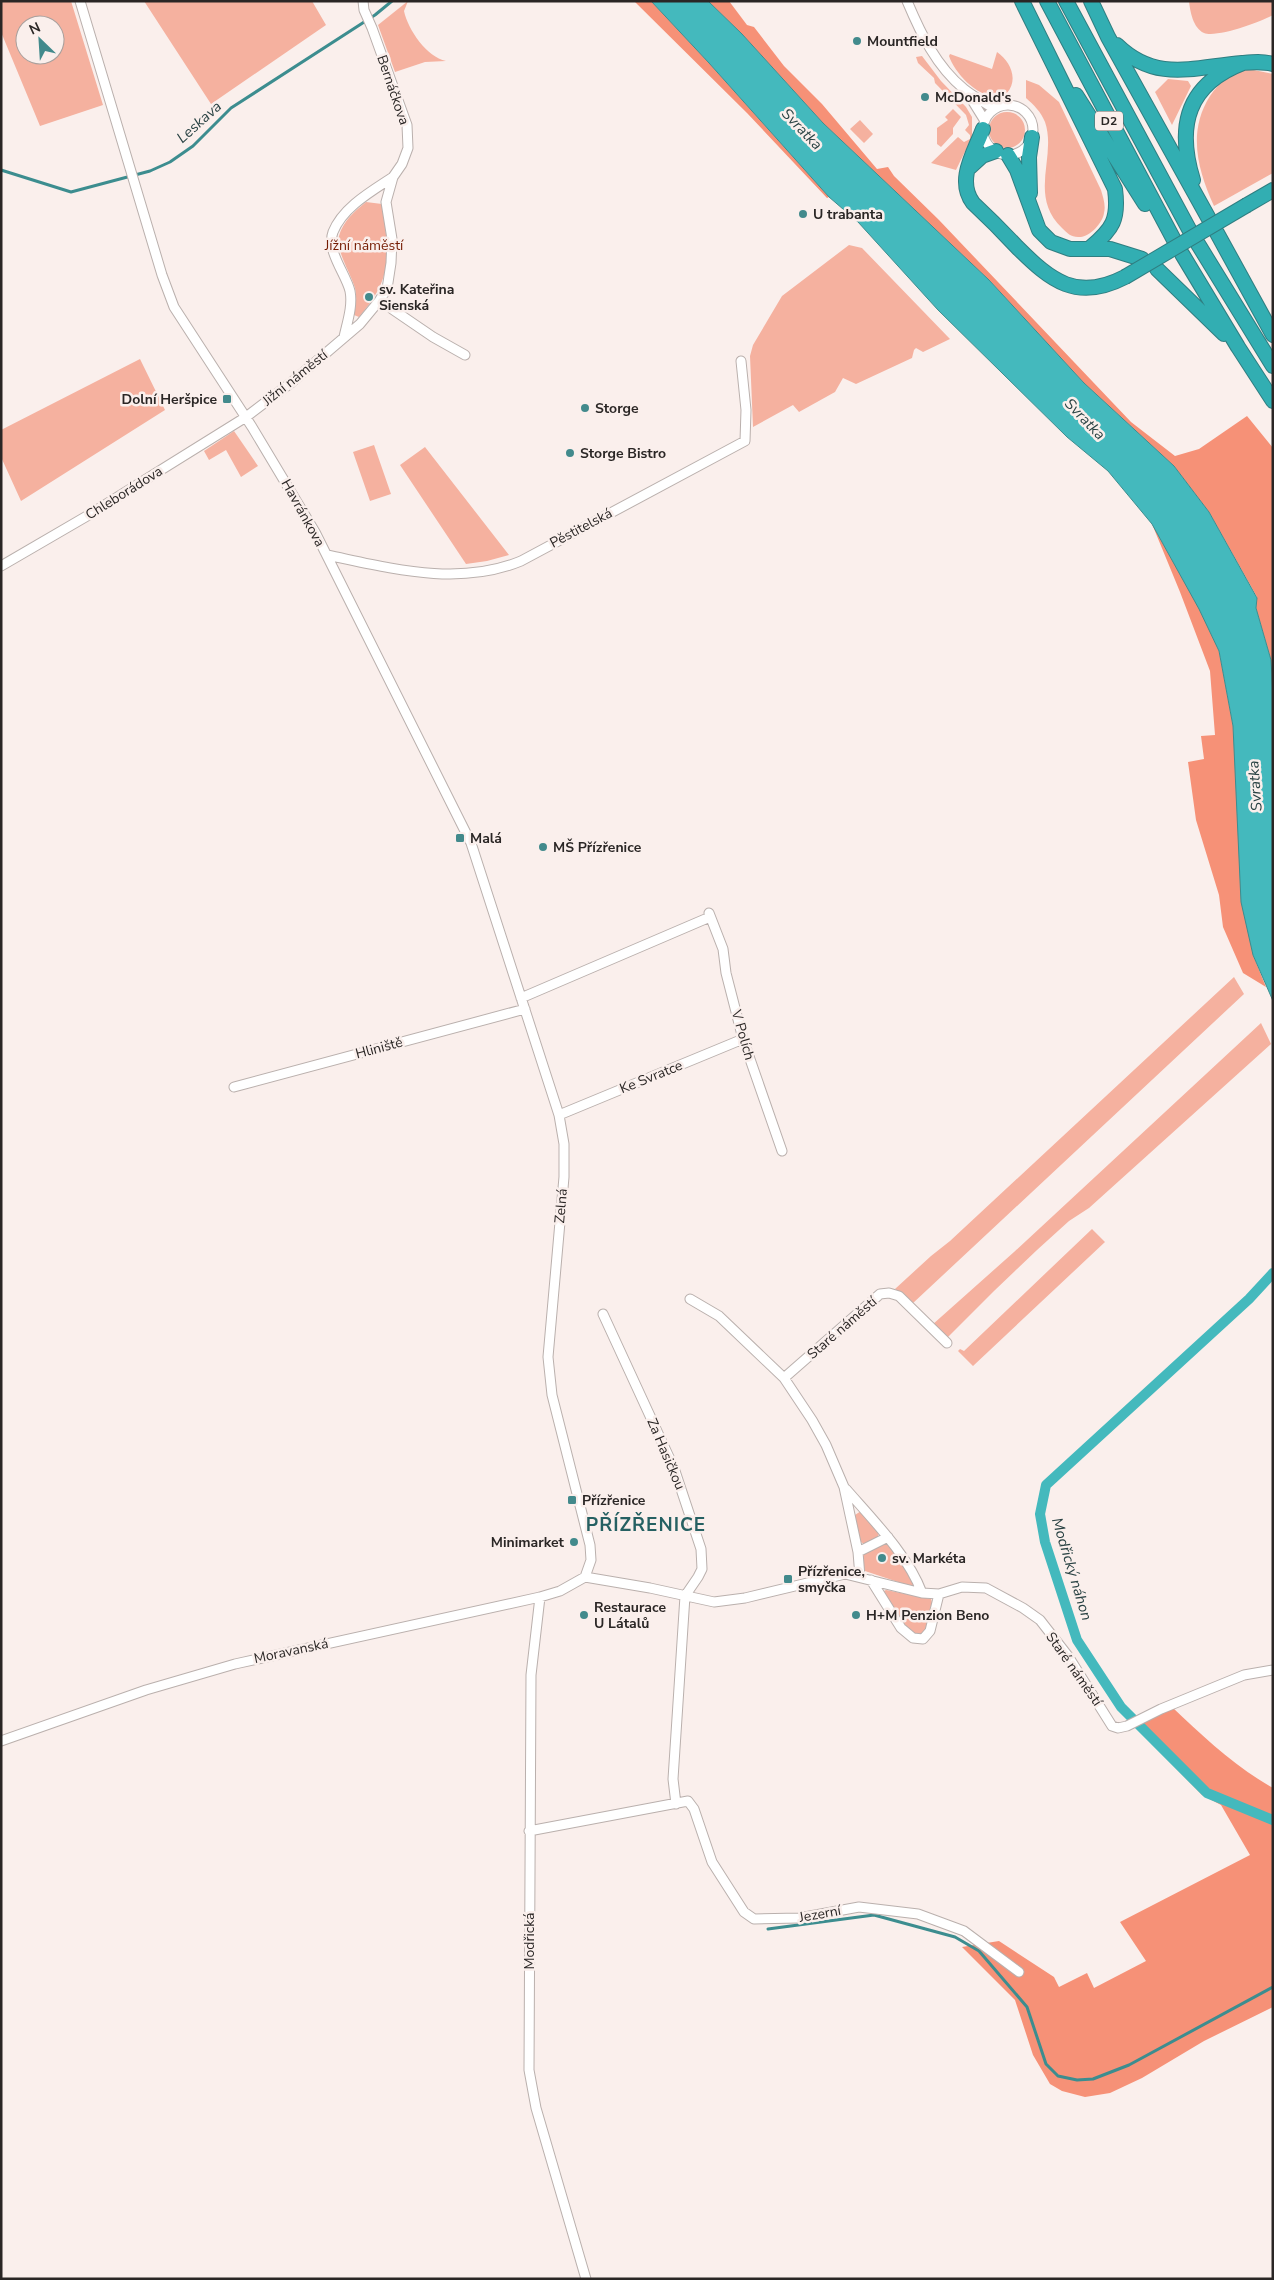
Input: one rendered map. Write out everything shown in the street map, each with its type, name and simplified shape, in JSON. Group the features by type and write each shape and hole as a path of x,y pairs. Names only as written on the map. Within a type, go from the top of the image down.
{"highway":[{"path":"1022,1 1115,189 1116,217 1105,236 1090,248"},
{"name":"D2","path":"1046,1 1172,241 1076,94 1052,62"},
{"name":"D2","path":"1066,1 1190,231"},
{"path":"1091,1 1108,37 1207,215 1189,166 1187,141 1189,118 1197,95 1207,83 1224,71 1243,63"},
{"path":"1108,37 1134,60 1162,70 1181,70 1260,62 1273,64"},
{"path":"984,125 967,169 965,186 967,195 1041,270 1052,278 1071,286 1090,288 1107,285 1125,277 1273,190"},
{"path":"1030,202 1029,157 1032,137"},
{"path":"967,169 982,156 1002,153 1017,170 1039,230 1052,242 1070,249 1090,248 1120,251 1142,259"},
{"path":"1217,233 1273,335"},
{"path":"1198,244 1273,366"},
{"path":"1182,254 1273,402"},
{"path":"1157,269 1238,347"}],"street":[{"name":"Havránkova","path":"80,1 162,275 174,307 295,496 327,555 471,843"},
{"path":"906,1 930,49 941,66 965,90 994,109"},
{"name":"Bernáčkova","path":"363,6 407,125 408,148 402,164 392,177"},
{"path":"965,90 984,125 986,142 1002,153 1020,152 1032,137 1032,123 1025,111 1019,108 1006,105 994,109 984,125"},
{"path":"344,337 349,316 350,292 332,246 333,233 344,216 360,200 392,177"},
{"name":"Jižní náměstí","path":"246,417 292,382 385,305 391,263 392,238 386,202 392,177"},
{"path":"385,305 433,337 466,355"},
{"name":"Pěstitelská","path":"327,555 408,571 443,574 485,572 521,561 745,440 746,410 741,361"},
{"name":"Chleborádova","path":"1,566 87,516 246,417"},
{"name":"Zelná","path":"471,843 559,1115 564,1144 564,1177 548,1358 552,1395 590,1545 591,1560 585,1577"},
{"name":"V Polích","path":"521,998 710,915 723,949 726,973 743,1039 782,1151"},
{"name":"Hliniště","path":"234,1087 525,1009"},
{"name":"Ke Svratce","path":"559,1115 743,1039"},
{"name":"Staré náměstí","path":"784,1378 880,1294 889,1293 899,1296 947,1343"},
{"path":"690,1299 719,1316 784,1378 826,1445 844,1487 858,1552 860,1577"},
{"name":"Za Hasičkou","path":"603,1314 674,1468 701,1549 702,1569 685,1596"},
{"path":"844,1487 888,1537 918,1581 922,1594"},
{"path":"858,1552 888,1537"},
{"name":"Staré náměstí","path":"585,1577 719,1602 745,1598 844,1574 922,1594 939,1594 962,1587 986,1588 1023,1608 1040,1620 1068,1656 1112,1726 1118,1728 1127,1726 1244,1675 1273,1670"},
{"name":"Moravanská","path":"1,1742 146,1690 235,1664 540,1597 560,1591 585,1577"},
{"path":"871,1580 901,1628 913,1638 923,1639 930,1631 939,1594"},
{"path":"529,1830 676,1804 673,1779 685,1596"},
{"name":"Modřická","path":"540,1597 531,1675 528,2070 536,2108 586,2279"},
{"name":"Jezerní","path":"676,1804 688,1801 694,1809 712,1862 744,1912 754,1919 799,1918 859,1907 918,1914 964,1931 1019,1972"}],"green space":[{"path":"1,1 71,1 103,105 40,126 1,32"},
{"path":"144,1 312,1 326,25 211,104"},
{"path":"408,1 404,11 419,42 432,54 446,61 425,62 395,72 378,25"},
{"path":"1189,1 1273,1 1273,15 1228,31 1204,33 1200,31 1195,23"},
{"path":"997,52 1006,60 1013,76 1011,88 1007,93 999,96 990,96 972,87 952,64 949,56 950,54 992,69"},
{"path":"922,56 941,81 966,107 972,117 972,137 956,170 931,163 958,137 964,142 970,139 970,135 965,130 969,125 966,115 935,83 934,78 918,63 916,57"},
{"path":"1249,69 1273,74 1273,173 1214,206 1203,179 1197,151 1199,123 1210,96 1218,86 1232,75"},
{"path":"1168,79 1188,81 1191,86 1172,125 1155,92"},
{"path":"1026,80 1039,85 1059,102 1101,190 1105,210 1103,217 1095,229 1082,237 1071,235 1062,228 1052,215 1047,202 1045,176 1048,135 1041,115 1026,98"},
{"path":"953,109 961,117 953,128 953,134 941,147 937,144 937,128 948,120 945,117"},
{"path":"1007,112 1014,113 1020,117 1024,123 1024,137 1020,143 1014,147 1007,148 1000,147 994,143 990,137 989,130 990,123 994,117 1000,113"},
{"path":"860,120 873,134 864,143 850,129"},
{"name":"Jížní náměstí","path":"366,202 382,204 387,251 384,277 370,303 359,317 354,315 356,302 355,288 341,254 338,241 346,221"},
{"path":"849,245 862,248 950,339 923,352 916,348 912,358 856,384 843,378 835,392 799,412 793,405 753,427 750,356 753,345 782,296"},
{"path":"140,359 165,410 21,501 1,457 1,430"},
{"path":"234,431 258,466 241,477 226,450 209,460 204,451"},
{"path":"374,445 391,494 370,501 353,452"},
{"path":"425,447 509,555 466,564 400,465"},
{"path":"1234,977 1244,994 912,1304 895,1289 950,1241"},
{"path":"1261,1023 1271,1044 1089,1208 1069,1221 1037,1250 948,1337 950,1339 948,1341 932,1325 1014,1252"},
{"path":"1092,1229 1105,1242 973,1366 958,1351 960,1349 964,1351"},
{"path":"861,1511 879,1533 876,1541 866,1545 859,1541 855,1515"},
{"path":"884,1544 889,1545 915,1583 913,1587 865,1571 863,1554"},
{"path":"886,1590 931,1599 931,1619 921,1636 909,1633 882,1592"}],"shaded area":[{"path":"634,1 651,1 829,197 827,198 747,113"},
{"path":"708,1 729,1 747,25 754,27 784,66 822,104 877,169 888,167 894,176 939,220 1131,422 1175,456 1199,449 1247,416 1273,448 1273,696 1271,660 1256,608 1257,597 1209,512 1174,466 1084,383 989,280 823,123 742,34"},
{"path":"1152,524 1200,609 1219,651 1233,726 1253,955 1266,987 1243,973 1223,927 1219,895 1196,820 1188,762 1204,759 1201,736 1215,735 1210,671"},
{"path":"1172,1707 1232,1761 1273,1788 1273,2007 1204,2041 1142,2078 1110,2093 1085,2097 1062,2091 1050,2084 1033,2055 1015,2000 962,1947 999,1941 1054,1977 1059,1987 1087,1973 1094,1988 1146,1961 1120,1922 1250,1855 1221,1805 1202,1795 1135,1727"}],"water":[{"name":"Svratka","path":"651,1 708,1 742,34 823,123 989,280 1084,383 1174,466 1209,512 1257,598 1256,608 1271,660 1273,696 1273,1001 1253,955 1241,902 1233,726 1219,651 1199,609 1152,524 1108,471 1067,437 938,310 858,222 829,197"}],"waterway":[{"name":"Leskava","path":"1,170 71,192 150,171 170,162 193,146 231,108 375,15 392,1"},
{"name":"Modřický náhon","path":"1273,1273 1249,1299 1046,1485 1040,1514 1045,1542 1077,1640 1121,1707 1207,1793 1273,1820"},
{"path":"768,1929 874,1915 955,1937 979,1951 1027,2007 1046,2064 1058,2076 1077,2080 1093,2079 1129,2065 1273,1987"}],"tunnel":[{"path":"384,304 392,309"}],"place":[{"name":"Mountfield","path":"857,41"},
{"name":"McDonald's","path":"925,97"},
{"name":"U trabanta","path":"803,214"},
{"name":"sv. Kateřina Sienská","path":"369,297"},
{"name":"Dolní Heršpice","path":"227,399"},
{"name":"Storge","path":"585,408"},
{"name":"Storge Bistro","path":"570,453"},
{"name":"Malá","path":"460,838"},
{"name":"MŠ Přízřenice","path":"543,847"},
{"name":"Přízřenice","path":"572,1500"},
{"name":"Minimarket","path":"574,1542"},
{"name":"sv. Markéta","path":"882,1558"},
{"name":"Přízřenice, smyčka","path":"788,1579"},
{"name":"Restaurace U Látalů","path":"584,1615"},
{"name":"H+M Penzion Beno","path":"856,1615"}],"district":[{"name":"PŘÍZŘENICE","path":"646,1525"}]}
